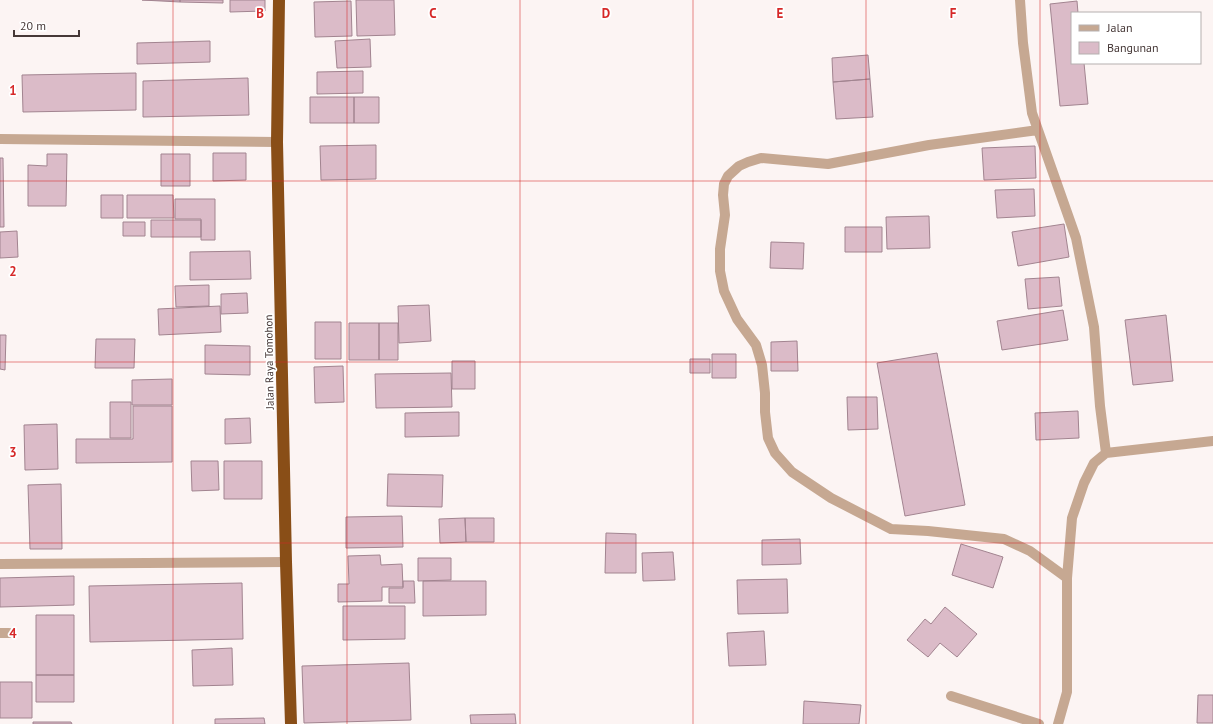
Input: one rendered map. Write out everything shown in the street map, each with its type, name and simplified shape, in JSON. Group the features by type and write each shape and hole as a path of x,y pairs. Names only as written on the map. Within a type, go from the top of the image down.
{"highway":[{"name":"Jalan Raya Tomohon","path":"279,0 278,142 286,562 291,724"}],"street":[{"path":"1020,0 1023,43 1032,113 1076,238 1094,327 1100,406 1106,453"},
{"path":"1038,130 930,145 828,164 761,158 748,162 739,166 728,176 724,184 723,195 725,215 720,249 720,271 724,291 737,319 756,345 762,365 768,438 775,453 792,472 831,498 891,529 928,531 1004,539 1030,551 1067,578"},
{"path":"0,139 278,142"},
{"path":"1058,724 1067,692 1067,578 1072,518 1084,483 1094,463 1106,453 1213,442"},
{"path":"0,564 286,562"},
{"path":"950,696 1039,724"}],"building":[{"path":"142,0 180,0 180,2"},
{"path":"180,0 223,0 223,3 180,2"},
{"path":"230,0 265,0 265,11 230,12"},
{"path":"356,0 394,0 395,35 357,36"},
{"path":"351,1 352,36 315,37 314,2"},
{"path":"1077,1 1078,12 1071,12 1071,64 1084,64 1088,104 1060,106 1050,4"},
{"path":"370,39 371,67 337,68 335,41"},
{"path":"210,41 210,62 137,64 137,43"},
{"path":"868,55 870,79 833,82 832,58"},
{"path":"363,71 363,93 317,94 317,72"},
{"path":"136,73 136,110 23,112 22,75"},
{"path":"248,78 249,115 143,117 143,81"},
{"path":"870,79 873,117 836,119 833,82"},
{"path":"310,97 354,97 354,123 310,123"},
{"path":"354,97 379,97 379,123 354,123"},
{"path":"376,145 376,179 321,180 320,146"},
{"path":"1035,146 1036,178 984,180 982,148"},
{"path":"213,153 246,153 246,180 213,181"},
{"path":"47,154 67,154 66,206 28,206 28,165 47,166"},
{"path":"161,154 190,154 190,186 161,186"},
{"path":"0,158 3,158 4,227 0,227"},
{"path":"1034,189 1035,216 997,218 995,190"},
{"path":"101,195 123,195 123,218 101,218"},
{"path":"127,195 173,195 174,218 127,218"},
{"path":"175,199 215,199 215,240 201,240 201,219 175,219"},
{"path":"929,216 930,248 887,249 886,217"},
{"path":"151,220 201,220 201,237 151,237"},
{"path":"123,222 145,222 145,236 123,236"},
{"path":"1064,224 1069,257 1018,266 1012,232"},
{"path":"845,227 882,227 882,252 845,252"},
{"path":"17,231 18,257 0,258 0,232"},
{"path":"771,242 804,243 803,269 770,268"},
{"path":"250,251 251,279 190,280 190,252"},
{"path":"1059,277 1062,306 1028,309 1025,279"},
{"path":"209,285 209,306 176,307 175,286"},
{"path":"247,293 248,313 221,314 221,294"},
{"path":"429,305 431,341 399,343 398,306"},
{"path":"220,306 221,332 159,335 158,309"},
{"path":"1063,310 1068,340 1002,350 997,321"},
{"path":"1166,315 1173,381 1133,385 1125,320"},
{"path":"315,322 341,322 341,359 315,359"},
{"path":"349,323 379,323 379,360 349,360"},
{"path":"379,323 398,323 398,360 379,360"},
{"path":"0,335 6,335 5,370 0,369"},
{"path":"96,339 135,339 134,368 95,368"},
{"path":"797,341 798,371 771,371 771,342"},
{"path":"205,345 250,346 250,375 205,374"},
{"path":"937,353 965,505 905,516 877,363"},
{"path":"712,354 736,354 736,378 712,378"},
{"path":"690,359 710,359 710,373 690,373"},
{"path":"452,361 475,361 475,389 452,389"},
{"path":"343,366 344,402 315,403 314,367"},
{"path":"451,373 452,407 376,408 375,374"},
{"path":"172,379 172,405 132,405 132,380"},
{"path":"847,397 877,397 878,429 848,430"},
{"path":"110,402 131,402 131,438 110,438"},
{"path":"133,406 172,406 172,462 76,463 76,439 133,439"},
{"path":"1078,411 1079,438 1036,440 1035,413"},
{"path":"459,412 459,436 405,437 405,413"},
{"path":"250,418 251,443 225,444 225,419"},
{"path":"57,424 58,469 25,470 24,425"},
{"path":"191,461 218,461 219,490 192,491"},
{"path":"224,461 262,461 262,499 224,499"},
{"path":"388,474 443,475 442,507 387,506"},
{"path":"61,484 62,549 30,549 28,485"},
{"path":"402,516 403,547 346,548 346,517"},
{"path":"465,518 494,518 494,542 466,542"},
{"path":"465,518 466,542 440,543 439,519"},
{"path":"606,533 636,534 636,573 605,573"},
{"path":"800,539 801,564 762,565 762,540"},
{"path":"961,544 1003,557 993,588 952,575"},
{"path":"673,552 675,580 643,581 642,553"},
{"path":"380,555 381,565 402,564 403,587 382,587 382,601 338,602 338,584 349,584 348,556"},
{"path":"418,558 451,558 451,580 418,581"},
{"path":"74,576 74,605 0,607 0,578"},
{"path":"787,579 788,613 738,614 737,580"},
{"path":"403,581 414,581 415,603 389,603 389,588 403,588"},
{"path":"423,581 486,581 486,615 423,616"},
{"path":"242,583 243,639 90,642 89,586"},
{"path":"343,606 405,606 405,639 343,640"},
{"path":"945,607 977,634 957,657 940,643 928,657 907,640 925,619 931,624"},
{"path":"36,615 74,615 74,675 36,675"},
{"path":"764,631 766,665 729,666 727,633"},
{"path":"232,648 233,685 193,686 192,650"},
{"path":"409,663 411,720 304,723 302,666"},
{"path":"36,675 74,675 74,702 36,702"},
{"path":"0,682 32,682 32,718 0,718"},
{"path":"1198,695 1213,695 1213,723 1197,723"},
{"path":"804,701 861,705 859,724 803,724"},
{"path":"515,714 516,724 471,724 470,715"},
{"path":"264,718 265,724 215,724 215,719"},
{"path":"33,722 71,722 72,724 33,724"}]}
